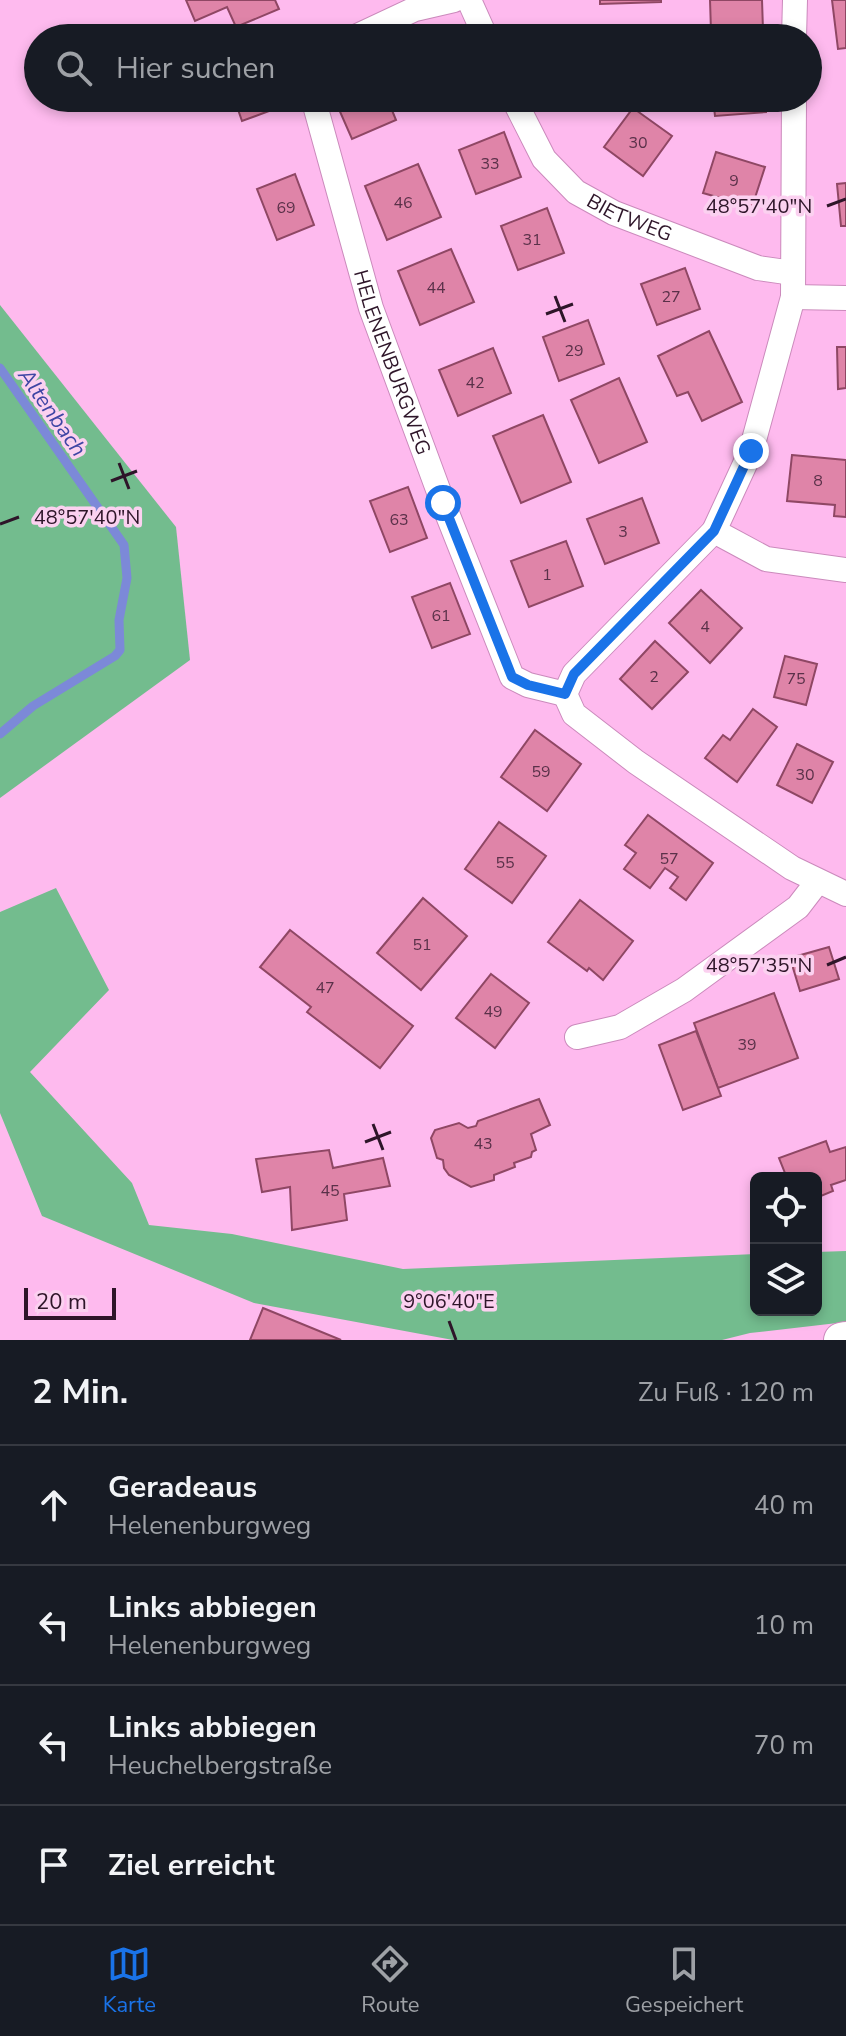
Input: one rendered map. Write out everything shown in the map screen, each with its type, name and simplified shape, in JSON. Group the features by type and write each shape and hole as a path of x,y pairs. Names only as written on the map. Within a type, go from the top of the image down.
{"street":[{"path":"383,24 415,9 454,0"},
{"path":"469,0 480,24"},
{"path":"794,24 795,0"},
{"name":"HELENENBURGWEG","path":"317,112 371,308 512,677 528,685 565,694"},
{"name":"BIETWEG","path":"520,112 544,159 576,192 614,213 758,268 793,285 846,298"},
{"path":"794,112 793,285 751,451 714,531 574,674 565,694 574,714 636,762 792,868 846,894"},
{"path":"714,531 766,559 846,570"},
{"path":"577,1037 620,1027 684,990 798,907 818,881"}],"green space":[{"path":"0,305 176,527 190,660 0,798"},
{"path":"56,888 109,990 30,1072 132,1183 149,1225 232,1234 403,1269 750,1254 750,1316 822,1316 822,1252 846,1251 846,1322 750,1333 722,1340 453,1340 254,1303 42,1216 0,1113 0,912"}],"building":[{"path":"186,0 275,0 279,9 243,24 235,24 227,7 195,21"},
{"path":"600,0 661,0 661,2 600,4"},
{"path":"710,0 762,0 763,24 711,24"},
{"path":"832,0 846,0 846,48 838,49"},
{"path":"239,112 266,112 242,121"},
{"path":"340,112 393,112 396,120 352,139"},
{"path":"630,112 639,112 672,136 643,176 604,147"},
{"path":"715,112 766,112 715,116"},
{"path":"504,132 521,177 476,194 459,150"},
{"path":"716,152 765,167 752,207 703,193"},
{"path":"418,164 441,217 387,240 365,186"},
{"path":"295,174 314,225 277,240 257,189"},
{"path":"846,183 846,226 841,226 837,184"},
{"path":"547,208 564,253 518,270 501,226"},
{"path":"451,249 474,302 420,325 398,271"},
{"path":"685,268 700,309 657,325 641,284"},
{"path":"588,320 604,364 559,381 543,337"},
{"path":"709,331 742,402 702,421 688,392 677,396 658,356"},
{"path":"837,347 846,347 846,388 838,389"},
{"path":"493,348 511,393 458,416 439,370"},
{"path":"619,378 647,442 599,463 571,400"},
{"path":"543,415 571,482 521,503 493,436"},
{"path":"792,455 846,460 846,517 834,516 835,505 787,501"},
{"path":"408,487 427,538 390,552 370,501"},
{"path":"642,498 659,543 605,564 587,519"},
{"path":"566,541 583,586 529,607 511,561"},
{"path":"450,583 470,634 432,648 412,597"},
{"path":"701,590 742,628 710,663 669,623"},
{"path":"655,641 688,672 652,709 620,679"},
{"path":"785,656 817,664 806,705 774,697"},
{"path":"753,709 777,727 737,782 705,758 723,735 730,740"},
{"path":"535,730 581,764 547,811 501,777"},
{"path":"797,744 833,762 812,803 777,785"},
{"path":"648,815 713,863 686,900 670,888 678,877 665,868 650,888 624,869 636,853 625,845"},
{"path":"499,822 546,856 512,903 465,869"},
{"path":"423,898 467,936 421,990 377,953"},
{"path":"580,900 633,941 603,980 548,942"},
{"path":"290,930 413,1026 380,1068 307,1012 311,1007 260,967"},
{"path":"829,947 839,979 800,991 790,958"},
{"path":"491,974 529,1003 495,1048 456,1018"},
{"path":"774,993 798,1058 718,1088 694,1023"},
{"path":"696,1031 721,1096 683,1110 659,1045"},
{"path":"539,1099 550,1125 531,1134 536,1150 531,1157 494,1175 494,1180 471,1187 449,1175 443,1160 437,1158 431,1138 435,1130 459,1123 468,1128 476,1126 478,1121"},
{"path":"826,1141 830,1152 846,1147 846,1180 831,1185 833,1191 822,1196 822,1172 785,1172 779,1158"},
{"path":"329,1150 333,1168 383,1158 390,1186 344,1194 347,1220 292,1230 290,1187 262,1192 256,1159"},
{"path":"263,1308 341,1340 250,1340"}],"waterway":[{"name":"Altenbach","path":"0,368 124,545 127,578 119,620 120,650 33,706 0,734"}],"route":[{"path":"443,503 512,677 528,685 565,694 574,674 714,531 751,451"}]}
